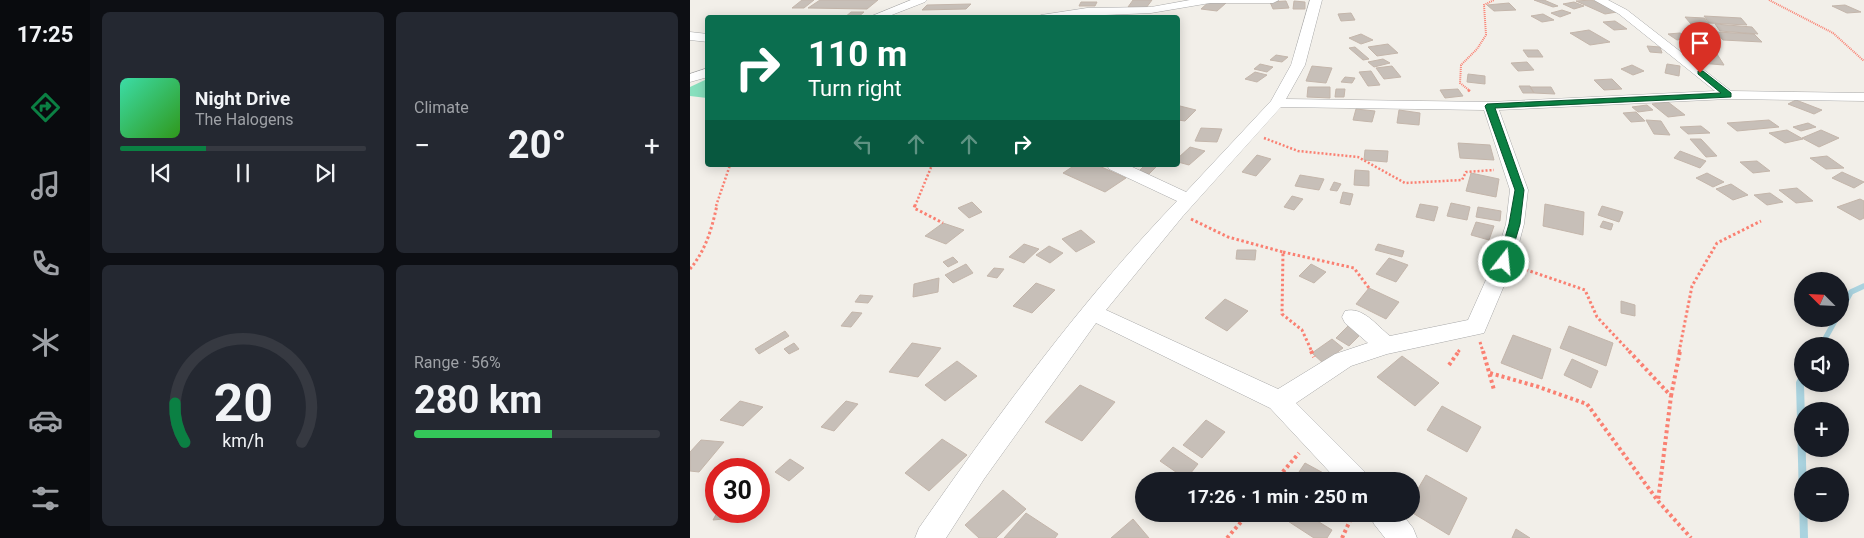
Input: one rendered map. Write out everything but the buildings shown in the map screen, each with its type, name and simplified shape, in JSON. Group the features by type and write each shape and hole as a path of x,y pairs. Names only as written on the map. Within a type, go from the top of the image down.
{"street":[{"path":"880,15 921,0"},
{"path":"1060,15 1086,11 1156,10 1210,0 1273,0"},
{"path":"929,538 975,470 1092,312 1183,206 1278,103 1298,65 1316,0"},
{"path":"1600,0 1624,12 1728,95"},
{"path":"690,36 705,38"},
{"path":"690,78 705,73"},
{"path":"1278,103 1490,106 1728,95 1864,97"},
{"path":"1279,401 1344,360 1386,346 1476,327 1504,262 1515,224 1520,190 1490,106"},
{"path":"1118,167 1183,206"},
{"path":"1092,312 1279,401 1347,472"},
{"path":"1353,317 1386,346"},
{"path":"1390,522 1403,538"}],"path":[{"path":"1490,106 1460,83 1460,65 1479,48 1487,29 1483,14 1484,5 1494,0"},
{"path":"1769,0 1833,33 1864,61"},
{"path":"1251,133 1298,151 1358,158 1405,183 1462,180 1466,172 1512,169"},
{"path":"690,269 707,240 717,212 719,194 729,167"},
{"path":"931,167 914,208 943,222"},
{"path":"1183,206 1228,237 1354,268 1369,288"},
{"path":"1658,501 1671,396 1692,286 1717,243 1761,221"},
{"path":"1284,252 1282,314 1302,330 1321,374"},
{"path":"1504,262 1586,290 1597,318 1671,396"},
{"path":"1476,327 1494,390"},
{"path":"1490,373 1539,387 1587,404 1658,501 1691,538"},
{"path":"1283,472 1313,437"},
{"path":"1227,538 1241,522"},
{"path":"1342,538 1349,522"}],"green space":[{"path":"705,80 705,98 690,96 690,87"}],"waterway":[{"path":"1849,296 1851,292 1864,286"},
{"path":"1826,337 1831,328"},
{"path":"1800,392 1804,538"}],"route":[{"path":"1504,262 1515,224 1520,190 1490,106 1728,95 1700,73"}]}
